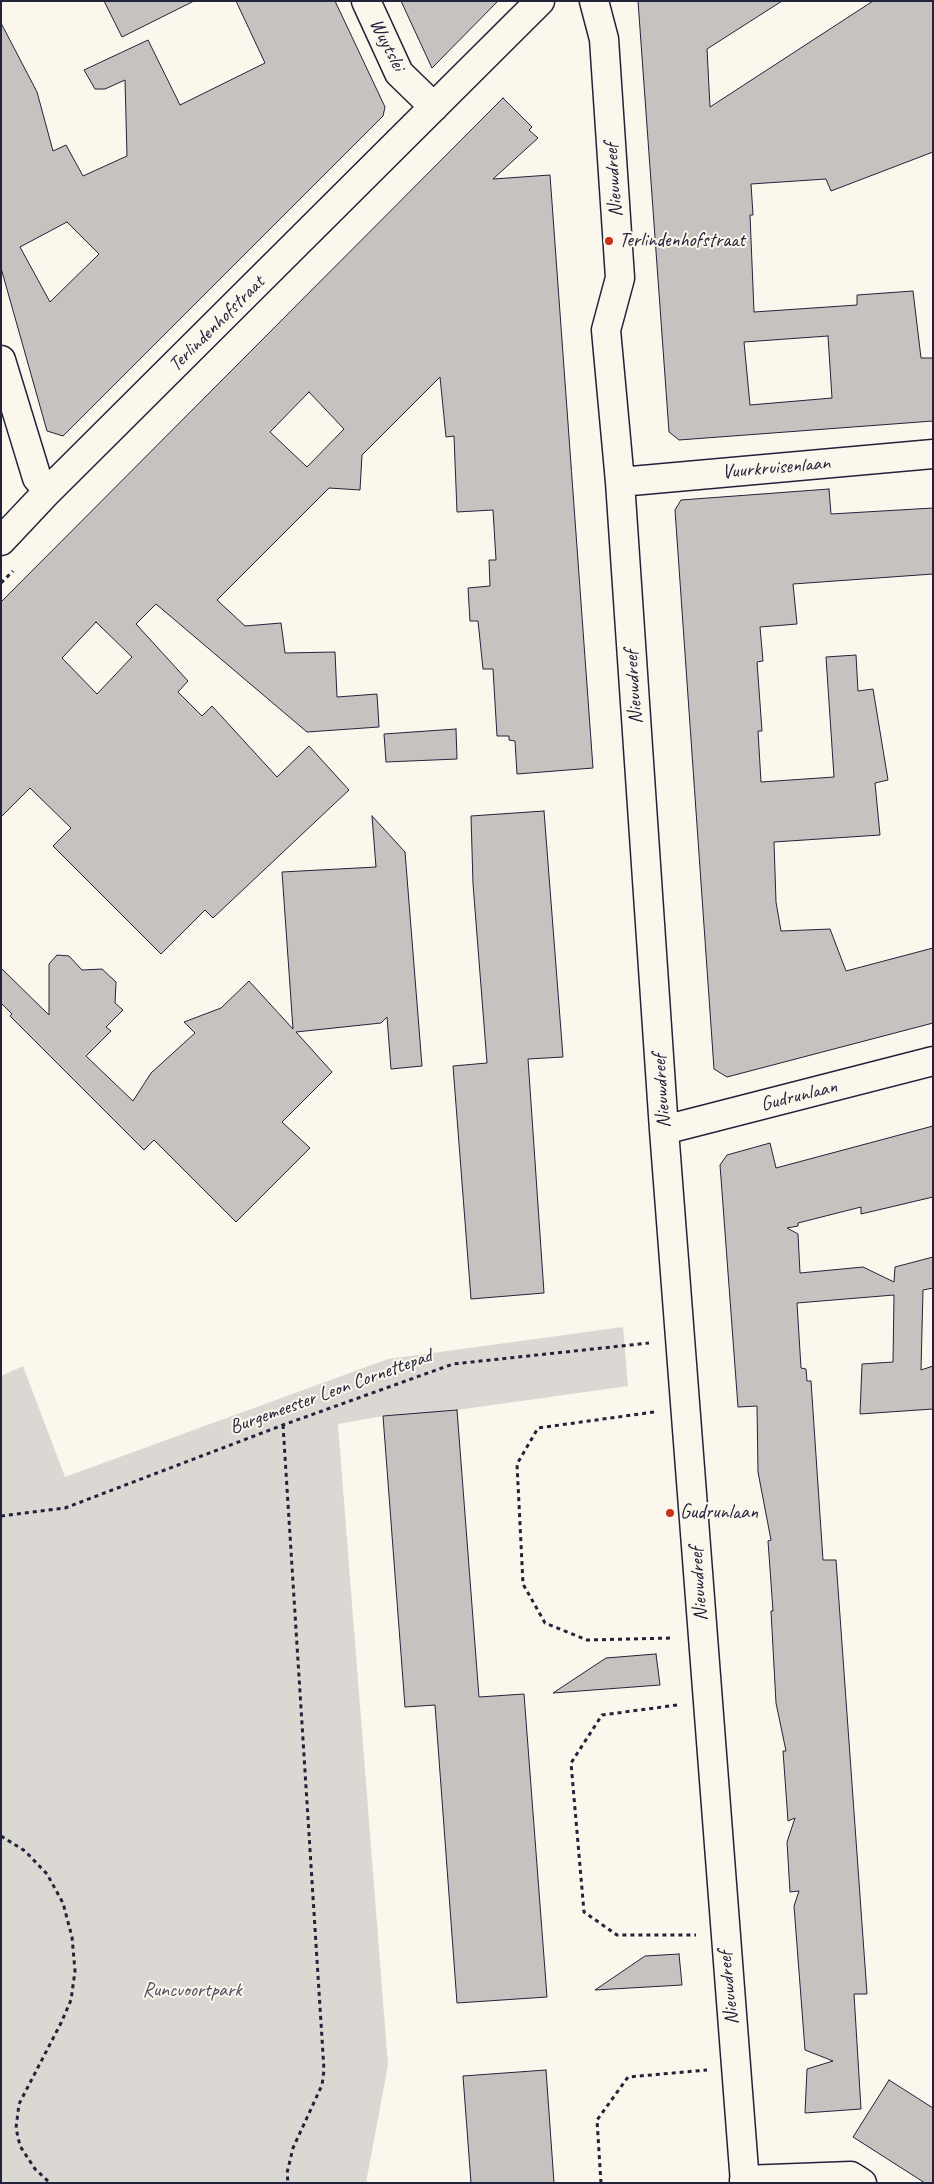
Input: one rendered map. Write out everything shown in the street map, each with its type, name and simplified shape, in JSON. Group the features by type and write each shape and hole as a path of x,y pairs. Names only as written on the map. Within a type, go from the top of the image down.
{"street":[{"name":"Wuytslei","path":"366,1 398,73 434,107"},
{"name":"Terlindenhofstraat","path":"1,541 48,490 540,1"},
{"name":"Nieuwdreef","path":"594,1 604,39 620,278 606,330 620,482 664,1130 682,1339 724,1934 738,2067 744,2181"},
{"path":"1,360 37,478 48,490"},
{"name":"Vuurkruisenlaan","path":"620,482 933,454"},
{"name":"Gudrunlaan","path":"664,1130 933,1061"},
{"path":"744,2181 850,2176 862,2183"}],"path":[{"name":"Burgemeester Leon Cornettepad","path":"1,1516 65,1508 282,1425 453,1364 682,1339"},
{"path":"687,1408 538,1428 517,1464 523,1584 545,1623 587,1640 702,1638"},
{"path":"282,1425 324,2070 322,2085 293,2148 287,2173 288,2183"},
{"path":"707,1701 602,1715 571,1763 584,1912 617,1935 724,1934"},
{"path":"1,1836 25,1851 47,1874 63,1903 72,1937 75,1971 71,2000 61,2024 19,2104 16,2128 20,2146 35,2169 50,2183"},
{"path":"601,2183 597,2120 628,2077 738,2067"}],"green space":[{"name":"Runcvoortpark","path":"623,1327 628,1386 457,1410 383,1416 338,1424 388,2065 366,2183 1,2183 1,1376 23,1366 65,1477 388,1359"}],"building":[{"path":"104,1 194,1 122,37"},
{"path":"236,1 335,1 385,107 383,116 63,436 47,431 1,268 1,23 37,92 53,151 66,145 83,176 127,156 125,80 105,89 95,89 84,70 148,40 180,105 265,63","holes":["67,222 99,254 50,302 20,247"]},
{"path":"401,1 498,1 432,68"},
{"path":"638,1 782,1 707,49 710,107 873,1 933,1 933,152 831,191 826,179 751,184 753,215 750,215 754,312 857,305 857,295 913,291 921,358 933,358 933,421 679,440 669,432","holes":["828,336 832,398 750,405 744,342"]},
{"path":"503,98 532,127 529,130 538,138 493,179 550,175 593,768 517,774 515,741 509,740 509,736 497,736 493,669 483,669 478,621 470,621 468,588 490,586 489,560 496,560 493,510 457,512 454,436 446,437 440,377 362,455 360,490 329,488 217,600 245,626 281,623 285,653 335,652 337,697 377,694 379,727 307,732 156,604 136,624 188,681 178,692 202,716 212,706 277,777 309,746 349,790 213,918 205,910 161,954 53,846 71,828 30,788 1,817 1,602","holes":["309,392 344,429 307,467 270,432","96,622 132,657 97,694 62,658"]},
{"path":"829,489 831,514 933,508 933,574 793,584 797,624 760,627 763,661 757,662 762,731 758,731 761,782 834,777 826,657 856,655 858,691 873,689 888,780 875,783 880,835 774,842 776,902 781,931 830,929 846,971 933,948 933,1023 727,1077 714,1069 675,510 681,500"},
{"path":"456,729 457,759 386,762 384,734"},
{"path":"544,811 563,1057 528,1059 544,1293 471,1299 453,1066 487,1063 473,884 471,816"},
{"path":"372,816 405,852 422,1066 391,1069 387,1017 381,1023 296,1032 332,1072 282,1122 310,1148 236,1222 154,1140 144,1150 10,1016 12,1014 1,1003 1,968 49,1015 49,964 57,955 69,956 82,970 102,969 116,982 115,1003 123,1010 106,1027 111,1031 86,1056 133,1101 151,1073 195,1033 184,1022 221,1008 249,981 293,1029 282,872 376,867"},
{"path":"933,1126 933,1197 861,1214 861,1207 798,1223 798,1226 787,1228 798,1234 800,1273 863,1267 894,1282 895,1267 933,1257 933,1288 923,1290 921,1370 933,1366 933,1409 860,1414 862,1364 893,1362 894,1295 797,1303 801,1368 806,1369 807,1381 811,1381 823,1560 836,1560 867,1994 854,1994 861,2109 805,2113 807,2069 833,2061 805,2050 794,1906 799,1891 790,1892 787,1842 795,1818 788,1821 783,1751 786,1751 776,1703 771,1611 773,1611 768,1541 771,1540 758,1472 757,1406 738,1407 720,1165 727,1155 770,1143 776,1168"},
{"path":"457,1410 479,1697 524,1694 547,1997 457,2003 435,1705 405,1707 383,1416"},
{"path":"656,1654 660,1685 553,1693 606,1658"},
{"path":"679,1954 682,1985 595,1990 645,1956"},
{"path":"546,2070 554,2183 471,2183 463,2076"},
{"path":"889,2080 933,2108 933,2183 925,2183 853,2137"}],"place":[{"name":"Terlindenhofstraat","path":"609,241"},
{"name":"Gudrunlaan","path":"670,1513"}]}
